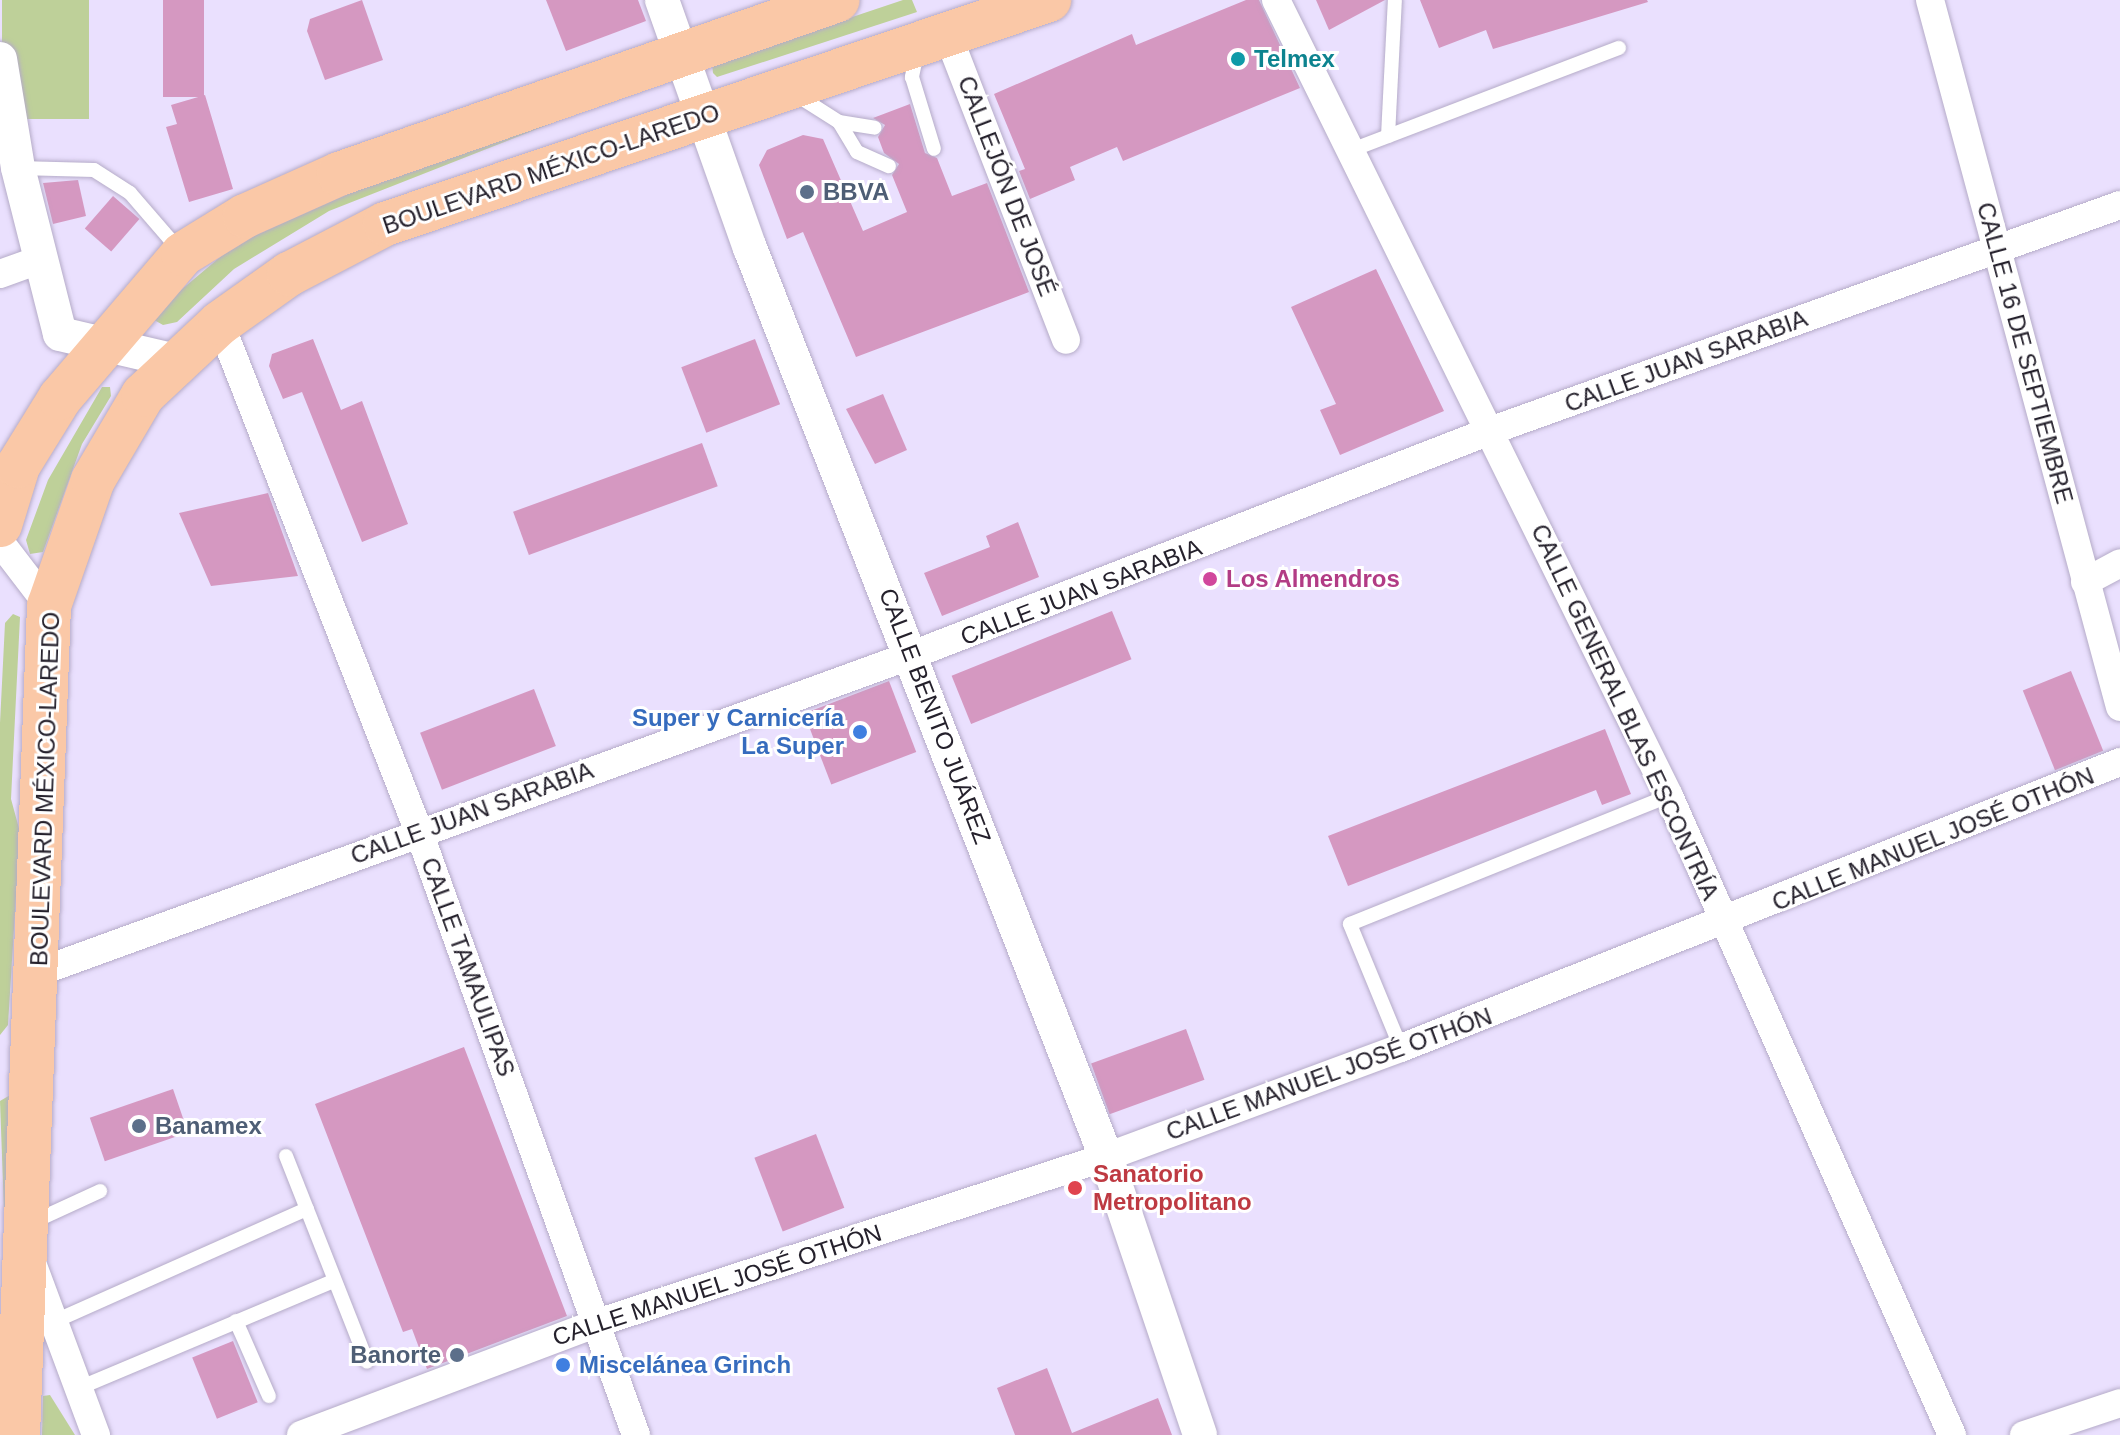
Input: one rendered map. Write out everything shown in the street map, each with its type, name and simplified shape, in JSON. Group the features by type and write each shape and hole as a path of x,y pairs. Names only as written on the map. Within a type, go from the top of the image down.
{"main road":[{"path":"0,525 18,466 100,347 183,254 339,174 838,0"},
{"name":"BOULEVARD MÉXICO-LAREDO","path":"18,1435 24,1232 16,1058 39,972 49,606 93,480 143,395 220,323 289,274 385,224 1049,0"}],"street":[{"name":"CALLE BENITO JUÁREZ","path":"662,0 704,117 1106,1157 1200,1435"},
{"name":"CALLE GENERAL BLAS ESCONTRÍA","path":"1276,0 1669,796 1952,1435"},
{"name":"CALLE 16 DE SEPTIEMBRE","path":"1930,0 2120,707"},
{"name":"CALLEJÓN DE JOSÉ","path":"934,37 1066,340"},
{"path":"0,59 18,168 60,334 100,347 176,361"},
{"name":"CALLE JUAN SARABIA","path":"39,972 912,655 1490,431 2120,205"},
{"path":"0,274 39,260"},
{"name":"CALLE TAMAULIPAS","path":"220,323 419,832 636,1435"},
{"path":"0,542 49,606"},
{"path":"2085,582 2120,563"},
{"name":"CALLE MANUEL JOSÉ OTHÓN","path":"301,1435 597,1323 1106,1157 1401,1048 1724,924 2120,762"},
{"path":"24,1232 53,1322 96,1435"},
{"path":"2024,1435 2120,1403"}],"lane":[{"path":"1388,136 1395,0"},
{"path":"934,37 912,77 934,149"},
{"path":"1349,151 1619,48"},
{"path":"785,87 839,122 875,128"},
{"path":"839,122 857,152 889,166"},
{"path":"18,168 94,170 130,193 183,254"},
{"path":"1401,1048 1350,924 1669,796"},
{"path":"286,1156 367,1362"},
{"path":"24,1232 100,1191"},
{"path":"53,1322 307,1209"},
{"path":"79,1388 333,1281"},
{"path":"236,1321 269,1396"}],"green space":[{"path":"2,0 89,0 89,119 2,119"},
{"path":"903,0 912,0 917,12 717,77 713,73 712,64"},
{"path":"649,85 329,211 234,269 177,322 163,325 149,317 232,247 321,198"},
{"path":"102,387 110,387 111,396 82,444 43,552 30,554 26,540 48,480"},
{"path":"13,614 20,617 11,799 20,832 8,1025 0,1035 0,723 5,623"},
{"path":"12,1094 5,1238 0,1101"},
{"path":"50,1395 75,1435 42,1435 43,1396"}],"building":[{"path":"163,0 204,0 204,97 163,97"},
{"path":"362,0 383,60 325,80 307,31 310,19"},
{"path":"546,0 638,0 646,21 566,51"},
{"path":"1246,0 1259,0 1300,88 1123,161 1117,147 1070,167 1075,180 1030,199 1019,171 1025,169 994,94 1132,34 1136,45"},
{"path":"1316,0 1385,0 1329,30"},
{"path":"1420,0 1648,2 1493,49 1486,30 1439,48"},
{"path":"205,95 233,189 189,202 166,127 177,124 171,105"},
{"path":"910,104 925,153 937,158 952,196 987,183 1029,292 856,357 803,232 787,239 759,165 767,150 803,135 823,139 863,231 907,212 892,175 899,164 884,153 878,137 885,125 873,118"},
{"path":"78,180 86,216 53,224 43,183"},
{"path":"113,196 139,219 111,251 85,228"},
{"path":"1376,269 1444,411 1340,455 1320,410 1336,404 1291,307"},
{"path":"313,339 341,410 362,401 408,524 362,542 302,392 283,399 269,366 272,354"},
{"path":"755,339 780,404 706,433 681,367"},
{"path":"883,394 907,450 875,464 846,409"},
{"path":"702,443 718,486 529,555 513,512"},
{"path":"268,493 298,576 211,586 179,513"},
{"path":"1018,522 1039,577 942,616 924,573 990,547 986,536"},
{"path":"1112,611 1131,659 971,724 952,676"},
{"path":"2071,671 2103,751 2055,770 2023,690"},
{"name":"Super y Carnicería La Super","path":"889,681 916,752 831,785 804,714"},
{"path":"534,689 556,746 442,790 420,733"},
{"path":"1605,729 1631,794 1602,805 1596,790 1348,886 1328,836"},
{"path":"1186,1029 1204,1080 1110,1114 1091,1064"},
{"path":"464,1047 567,1316 427,1369 412,1329 403,1332 315,1104"},
{"name":"Banamex","path":"173,1089 188,1132 105,1161 90,1118"},
{"path":"816,1134 844,1208 783,1231 754,1158"},
{"path":"233,1341 258,1402 217,1419 192,1357"},
{"path":"1047,1368 1072,1433 1158,1398 1172,1435 1015,1435 997,1388"}],"place":[{"name":"Telmex","path":"1238,59"},
{"name":"BBVA","path":"807,192"},
{"name":"Los Almendros","path":"1210,579"},
{"name":"Super y Carnicería La Super","path":"860,732"},
{"name":"Banamex","path":"139,1126"},
{"name":"Sanatorio Metropolitano","path":"1075,1188"},
{"name":"Banorte","path":"457,1355"},
{"name":"Miscelánea Grinch","path":"563,1365"}]}
